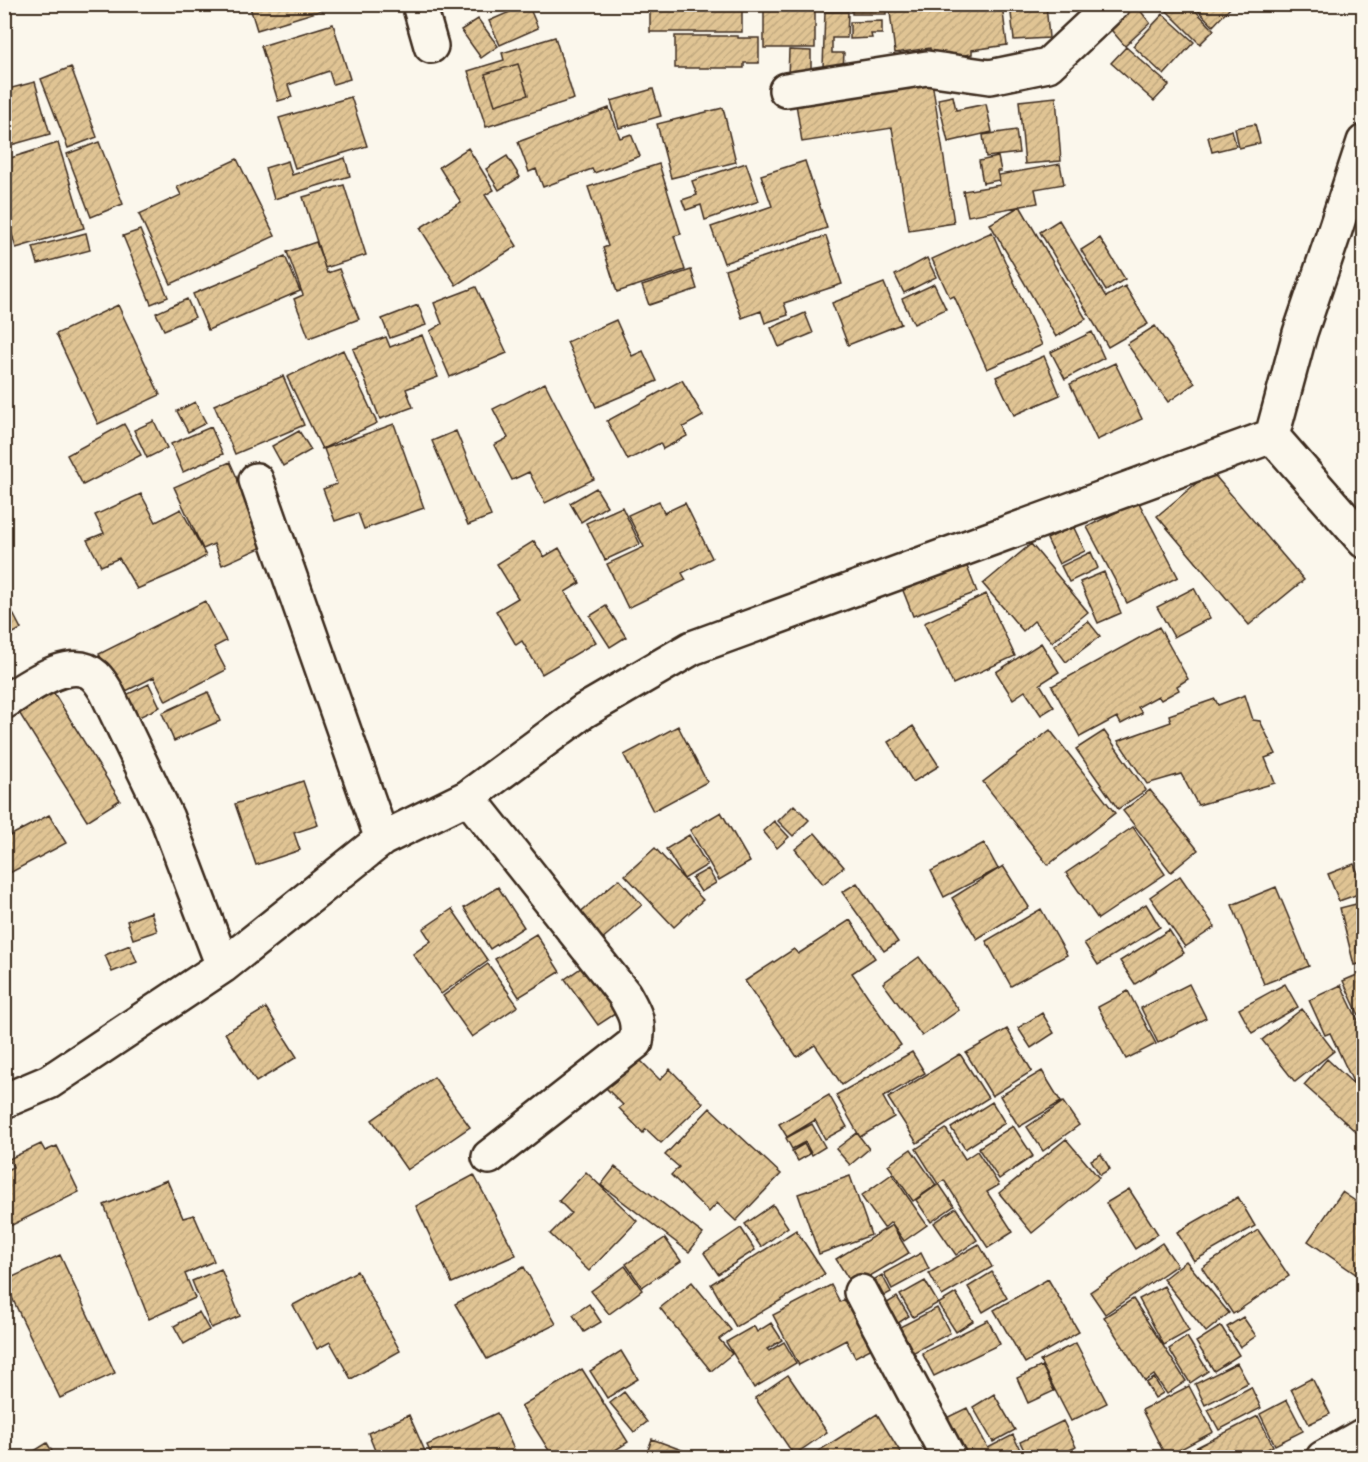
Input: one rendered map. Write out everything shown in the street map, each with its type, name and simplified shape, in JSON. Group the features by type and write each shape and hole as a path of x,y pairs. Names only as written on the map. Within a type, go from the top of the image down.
{"street":[{"path":"419,4 431,46"},
{"path":"786,90 927,68 990,77 1048,65 1113,4"},
{"path":"1272,436 1300,333 1364,142"},
{"path":"1272,436 1364,542"},
{"path":"4,1101 49,1082 223,966 382,839 468,797 584,711 692,648 1272,436"},
{"path":"256,480 382,839"},
{"path":"4,702 54,673 70,668 83,669 94,675 106,691 163,809 223,966"},
{"path":"468,797 624,994 634,1012 638,1029 636,1042 489,1157"},
{"path":"861,1292 949,1458"},
{"path":"1323,1458 1364,1435"}],"building":[{"path":"249,4 338,4 339,5 257,30"},
{"path":"528,4 538,28 500,45 489,21"},
{"path":"650,4 742,4 742,32 650,32"},
{"path":"764,4 815,4 815,48 764,48"},
{"path":"852,4 886,4 886,14 852,14"},
{"path":"889,4 1002,4 1007,45 972,50 972,54 931,59 930,48 895,53"},
{"path":"1010,4 1046,4 1049,38 1014,40"},
{"path":"1129,4 1135,4 1150,23 1125,46 1106,24"},
{"path":"1160,4 1189,4 1214,30 1200,44"},
{"path":"1192,4 1234,4 1213,26"},
{"path":"825,12 848,12 847,38 832,38 832,53 844,53 843,69 823,67"},
{"path":"1163,14 1194,42 1164,75 1133,46"},
{"path":"478,19 498,46 481,58 461,30"},
{"path":"882,21 882,34 871,34 872,38 850,39 850,22"},
{"path":"333,24 350,79 333,84 329,71 288,85 292,97 278,101 261,46"},
{"path":"675,36 759,38 759,63 744,63 744,68 675,68"},
{"path":"555,37 574,99 486,127 468,71 504,60 502,53","holes":["518,64 528,95 495,105 485,74"]},
{"path":"1126,47 1169,85 1154,101 1111,63"},
{"path":"789,50 811,51 811,77 788,77"},
{"path":"518,64 528,95 495,105 485,74"},
{"path":"71,67 97,137 68,148 41,79"},
{"path":"931,75 954,223 909,230 892,128 802,142 795,97"},
{"path":"35,82 50,134 4,147 4,90"},
{"path":"653,89 661,116 619,128 611,101"},
{"path":"953,96 956,110 986,104 992,132 948,142 938,99"},
{"path":"351,97 367,146 295,168 279,118"},
{"path":"1056,97 1061,161 1025,164 1019,101"},
{"path":"609,108 620,138 631,134 640,156 594,173 592,169 543,187 536,169 529,172 518,142"},
{"path":"723,108 736,162 671,178 657,124"},
{"path":"1255,124 1260,143 1239,148 1235,128"},
{"path":"1016,130 1019,153 986,157 983,135"},
{"path":"1232,130 1236,146 1212,152 1208,137"},
{"path":"99,142 123,204 91,217 67,154"},
{"path":"58,143 84,228 16,248 4,208 4,160"},
{"path":"468,148 494,190 485,195 517,246 456,285 420,228 461,202 439,167"},
{"path":"507,156 520,177 499,190 486,169"},
{"path":"998,157 1001,171 997,171 999,180 983,183 979,161"},
{"path":"345,158 350,176 274,199 265,168 288,161 292,175"},
{"path":"237,159 275,236 171,284 139,214 181,195 177,187"},
{"path":"805,161 827,228 724,263 711,227 772,206 761,175"},
{"path":"746,163 759,201 705,220 701,205 686,210 682,200 697,195 692,181"},
{"path":"659,164 681,234 674,236 685,270 617,292 603,248 608,246 588,187"},
{"path":"1060,164 1064,184 1035,189 1038,203 968,216 963,191 1000,185 999,175"},
{"path":"344,185 366,255 325,268 303,197"},
{"path":"1020,206 1086,319 1056,337 990,224"},
{"path":"1059,220 1106,297 1125,286 1148,324 1108,347 1040,232"},
{"path":"140,230 168,297 151,304 123,236"},
{"path":"992,232 1042,345 987,369 954,296 950,298 932,259"},
{"path":"86,233 90,250 38,264 33,247"},
{"path":"826,236 842,284 784,303 788,315 765,323 761,311 742,318 725,270"},
{"path":"1100,238 1125,279 1106,291 1081,250"},
{"path":"316,242 327,273 339,269 359,319 309,338 294,299 303,295 287,252"},
{"path":"285,256 300,291 208,330 193,294"},
{"path":"927,258 936,277 904,293 895,275"},
{"path":"691,270 697,289 649,305 642,286"},
{"path":"884,283 901,324 848,345 832,303"},
{"path":"934,284 946,309 914,324 902,299"},
{"path":"476,287 507,353 450,377 430,331 442,324 434,303"},
{"path":"187,299 195,317 164,330 156,313"},
{"path":"118,305 160,395 98,424 56,334"},
{"path":"418,305 426,325 390,338 382,319"},
{"path":"805,313 813,333 779,347 771,328"},
{"path":"616,320 632,356 643,351 657,381 596,407 567,342"},
{"path":"1155,326 1195,383 1168,402 1127,344"},
{"path":"1092,332 1104,358 1065,379 1051,352"},
{"path":"422,335 438,377 406,389 413,407 380,419 353,349 386,337 390,347"},
{"path":"343,350 377,423 322,449 287,377"},
{"path":"1044,356 1060,395 1014,415 996,377"},
{"path":"1115,363 1142,419 1097,440 1070,384"},
{"path":"283,376 304,425 235,454 214,405"},
{"path":"682,380 703,416 683,427 687,436 663,449 660,443 628,460 607,421"},
{"path":"545,383 594,479 545,503 529,472 512,480 494,445 508,438 493,409"},
{"path":"195,402 206,423 188,432 177,411"},
{"path":"154,421 167,448 147,458 134,430"},
{"path":"124,424 141,455 83,485 67,455"},
{"path":"394,424 424,508 364,529 358,513 335,521 323,489 337,484 324,449"},
{"path":"211,427 223,454 183,472 171,444"},
{"path":"299,431 311,450 283,466 272,446"},
{"path":"456,431 491,516 468,525 432,441"},
{"path":"230,462 267,545 222,565 214,544 203,549 174,487"},
{"path":"1211,471 1304,580 1249,625 1157,516"},
{"path":"596,488 607,506 581,522 570,503"},
{"path":"141,494 156,522 181,509 206,556 181,570 137,589 119,558 101,566 87,540 104,533 95,515"},
{"path":"659,501 664,513 685,503 712,558 682,573 686,580 628,608 607,564 644,547 628,515"},
{"path":"1138,501 1178,577 1127,603 1087,527"},
{"path":"622,507 640,544 605,560 586,523"},
{"path":"1073,526 1085,551 1059,564 1047,539"},
{"path":"534,541 544,557 559,548 580,583 565,592 596,642 542,674 522,641 516,645 496,611 518,598 497,564"},
{"path":"1031,544 1088,612 1052,642 1034,621 1023,631 983,584"},
{"path":"1091,552 1098,568 1069,582 1061,566"},
{"path":"966,564 977,592 913,616 902,588"},
{"path":"1104,572 1121,613 1098,623 1080,582"},
{"path":"1194,588 1210,618 1174,637 1157,607"},
{"path":"986,594 1015,656 953,684 924,623"},
{"path":"4,596 21,629 4,638"},
{"path":"205,601 226,641 214,647 226,670 166,701 154,677 120,694 99,654"},
{"path":"606,606 626,637 610,647 590,616"},
{"path":"1088,621 1100,636 1066,662 1054,646"},
{"path":"1159,627 1188,679 1177,686 1179,690 1161,700 1158,696 1138,707 1142,713 1121,724 1117,717 1080,737 1052,686"},
{"path":"1041,643 1059,672 1040,684 1054,707 1041,715 1025,691 1013,699 996,672"},
{"path":"149,684 160,707 137,718 126,695"},
{"path":"52,690 120,800 87,821 18,711"},
{"path":"208,692 220,721 174,741 162,713"},
{"path":"1245,695 1253,720 1260,721 1276,754 1265,758 1275,783 1198,805 1181,774 1147,784 1118,741 1171,722 1169,715 1215,699 1218,705"},
{"path":"678,726 707,782 653,811 624,755"},
{"path":"913,726 939,766 913,782 888,742"},
{"path":"1050,730 1115,813 1048,865 983,782"},
{"path":"1104,731 1146,790 1118,809 1076,749"},
{"path":"303,781 318,825 294,833 300,850 256,865 235,804"},
{"path":"1150,790 1198,850 1171,872 1123,811"},
{"path":"794,805 809,820 793,836 778,821"},
{"path":"721,812 750,862 719,880 690,830"},
{"path":"49,815 66,843 4,876 4,839"},
{"path":"774,821 789,837 777,848 763,831"},
{"path":"1133,827 1165,874 1098,919 1066,873"},
{"path":"815,833 844,867 823,884 795,849"},
{"path":"689,835 707,865 684,879 666,849"},
{"path":"984,843 998,869 944,897 931,871"},
{"path":"655,848 703,900 674,927 625,875"},
{"path":"1354,864 1364,892 1339,901 1328,874"},
{"path":"1003,866 1029,907 977,939 952,898"},
{"path":"708,869 716,883 701,892 692,878"},
{"path":"1180,876 1215,927 1185,947 1150,897"},
{"path":"619,879 642,905 601,940 578,914"},
{"path":"857,883 898,942 884,951 842,892"},
{"path":"498,887 524,927 490,949 464,908"},
{"path":"1276,887 1309,966 1264,984 1232,905"},
{"path":"1364,902 1364,963 1354,965 1340,908"},
{"path":"1146,904 1160,927 1098,965 1084,943"},
{"path":"452,909 488,961 441,994 413,954 431,941 423,929"},
{"path":"1041,909 1067,955 1011,986 986,941"},
{"path":"151,912 157,931 133,939 127,921"},
{"path":"850,920 875,958 852,973 901,1045 842,1085 815,1045 797,1057 745,981 794,949 798,954"},
{"path":"1169,930 1184,953 1135,984 1120,961"},
{"path":"536,934 560,972 519,997 495,959"},
{"path":"130,945 137,962 112,972 105,955"},
{"path":"919,957 959,1010 922,1036 883,983"},
{"path":"588,963 621,1010 598,1025 565,979"},
{"path":"488,964 518,1006 472,1037 443,996"},
{"path":"1364,972 1364,1026 1343,981"},
{"path":"1189,984 1206,1018 1158,1043 1141,1008"},
{"path":"1285,984 1298,1007 1252,1033 1239,1009"},
{"path":"1341,985 1364,1033 1364,1079 1354,1084 1330,1033 1325,1035 1309,1000"},
{"path":"1128,991 1156,1044 1126,1059 1098,1007"},
{"path":"266,1008 297,1057 256,1082 225,1033"},
{"path":"1302,1009 1334,1051 1295,1082 1262,1040"},
{"path":"1042,1013 1054,1033 1031,1048 1018,1028"},
{"path":"1007,1029 1032,1071 992,1096 966,1053"},
{"path":"912,1052 925,1073 883,1097 894,1117 860,1137 836,1095"},
{"path":"960,1054 988,1098 917,1143 888,1098"},
{"path":"636,1056 660,1080 670,1069 703,1103 661,1143 646,1129 643,1133 619,1108 623,1105 605,1087"},
{"path":"1327,1059 1358,1088 1360,1086 1364,1090 1364,1139 1304,1085"},
{"path":"1042,1071 1061,1102 1019,1127 1000,1096"},
{"path":"434,1077 470,1127 407,1170 372,1120"},
{"path":"829,1095 847,1127 825,1139 815,1120 787,1137 779,1124"},
{"path":"992,1102 1005,1123 965,1149 951,1128"},
{"path":"1063,1102 1079,1125 1043,1151 1027,1127"},
{"path":"710,1108 781,1174 736,1221 717,1203 709,1212 671,1175 679,1167 665,1155"},
{"path":"812,1124 825,1147 812,1155 805,1142 792,1149 786,1138"},
{"path":"1013,1126 1033,1156 999,1179 978,1148"},
{"path":"946,1129 965,1159 977,1151 999,1185 987,1192 1013,1232 988,1248 944,1180 938,1184 916,1149"},
{"path":"857,1133 869,1149 850,1165 836,1149"},
{"path":"1066,1139 1099,1178 1032,1233 999,1193"},
{"path":"41,1144 45,1151 57,1146 79,1192 10,1226 4,1214 4,1171 13,1167 9,1159"},
{"path":"804,1144 810,1154 798,1161 792,1151"},
{"path":"911,1149 936,1185 913,1201 888,1165"},
{"path":"1101,1154 1110,1169 1100,1175 1091,1160"},
{"path":"615,1167 703,1234 689,1252 601,1185"},
{"path":"586,1172 637,1221 589,1271 550,1234 571,1213 559,1201"},
{"path":"892,1174 927,1225 904,1241 891,1222 884,1228 861,1196"},
{"path":"474,1175 516,1255 452,1283 416,1206"},
{"path":"850,1176 871,1235 819,1254 798,1194"},
{"path":"167,1180 183,1218 194,1215 214,1261 185,1274 195,1298 149,1319 104,1205"},
{"path":"939,1184 954,1206 931,1222 916,1200"},
{"path":"1129,1189 1158,1234 1135,1249 1106,1203"},
{"path":"1342,1192 1364,1207 1364,1272 1360,1277 1308,1241"},
{"path":"1238,1197 1255,1226 1194,1261 1177,1232"},
{"path":"773,1205 788,1227 761,1247 745,1224"},
{"path":"956,1208 977,1240 956,1255 934,1223"},
{"path":"892,1225 909,1253 853,1286 836,1259"},
{"path":"741,1228 755,1250 718,1274 704,1253"},
{"path":"796,1230 825,1274 736,1327 711,1284"},
{"path":"1258,1230 1289,1276 1233,1314 1202,1268"},
{"path":"665,1238 681,1261 642,1287 626,1264"},
{"path":"1162,1243 1177,1265 1105,1314 1090,1292"},
{"path":"979,1244 992,1267 942,1296 929,1273"},
{"path":"921,1253 929,1269 892,1289 884,1273"},
{"path":"60,1255 115,1373 60,1398 4,1281"},
{"path":"1186,1261 1229,1313 1206,1332 1163,1279"},
{"path":"625,1266 642,1290 609,1314 591,1291"},
{"path":"524,1267 556,1324 487,1359 455,1304"},
{"path":"221,1269 240,1316 211,1328 192,1281"},
{"path":"357,1271 400,1351 351,1379 330,1342 317,1349 293,1305"},
{"path":"992,1272 1007,1298 983,1312 968,1287"},
{"path":"882,1275 891,1292 873,1302 864,1285"},
{"path":"1048,1279 1079,1332 1025,1363 994,1310"},
{"path":"925,1281 938,1303 913,1317 900,1295"},
{"path":"692,1282 731,1330 719,1339 732,1354 711,1371 660,1308"},
{"path":"831,1285 840,1302 855,1294 882,1343 855,1357 846,1340 799,1365 773,1315"},
{"path":"1164,1286 1189,1331 1164,1345 1139,1299"},
{"path":"956,1293 973,1321 956,1332 938,1304"},
{"path":"897,1297 909,1316 892,1327 879,1308"},
{"path":"1133,1299 1186,1381 1167,1394 1154,1375 1145,1381 1104,1317"},
{"path":"589,1304 601,1322 584,1332 573,1315"},
{"path":"937,1308 950,1333 903,1358 890,1332"},
{"path":"199,1312 209,1330 184,1344 174,1326"},
{"path":"1243,1317 1256,1336 1240,1347 1227,1327"},
{"path":"988,1320 1000,1344 934,1376 922,1353"},
{"path":"771,1323 782,1340 767,1349 769,1351 784,1342 796,1363 754,1388 726,1342 754,1326 757,1332"},
{"path":"1221,1326 1239,1355 1214,1371 1196,1342"},
{"path":"1187,1337 1208,1371 1190,1383 1169,1349"},
{"path":"1076,1343 1107,1403 1071,1421 1040,1361"},
{"path":"621,1351 638,1379 607,1398 590,1371"},
{"path":"1237,1363 1248,1383 1205,1405 1195,1384"},
{"path":"1042,1366 1054,1391 1028,1403 1017,1378"},
{"path":"582,1369 628,1442 603,1458 563,1458 560,1453 553,1457 521,1406"},
{"path":"788,1375 827,1432 794,1455 755,1398"},
{"path":"1154,1378 1163,1393 1155,1398 1146,1383"},
{"path":"1312,1378 1330,1414 1309,1424 1291,1389"},
{"path":"1189,1386 1213,1432 1166,1457 1142,1410"},
{"path":"1251,1387 1261,1408 1219,1430 1208,1410"},
{"path":"624,1392 647,1422 634,1432 610,1403"},
{"path":"994,1394 1015,1430 993,1442 973,1407"},
{"path":"1287,1400 1303,1431 1275,1445 1260,1414"},
{"path":"967,1408 988,1448 1013,1435 1024,1458 964,1458 944,1419"},
{"path":"497,1413 518,1458 433,1458 427,1445"},
{"path":"877,1414 904,1458 814,1458 812,1455"},
{"path":"409,1415 428,1458 378,1458 368,1433"},
{"path":"1258,1416 1273,1446 1251,1458 1192,1458 1189,1451"},
{"path":"1063,1421 1076,1447 1055,1458 1028,1458 1020,1442"},
{"path":"652,1439 690,1453 688,1458 645,1458"},
{"path":"47,1443 56,1458 23,1458"}]}
